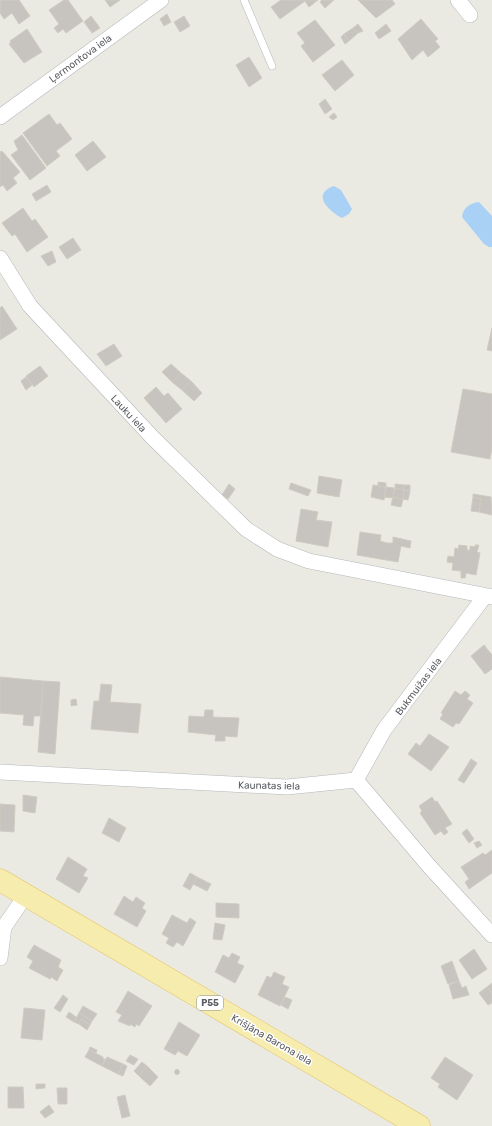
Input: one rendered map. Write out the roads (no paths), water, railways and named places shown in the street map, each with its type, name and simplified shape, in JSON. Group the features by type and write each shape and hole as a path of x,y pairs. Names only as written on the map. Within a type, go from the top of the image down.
{"main road":[{"name":"Krišjāņa Barona iela","path":"0,880 419,1126"}],"street":[{"name":"Ļermontova iela","path":"0,117 160,0"},
{"path":"458,0 470,14"},
{"name":"Lauku iela","path":"0,258 30,306 152,437 246,529 277,549"},
{"name":"Bukmuižas iela","path":"277,549 309,561 489,596 384,730 356,780"},
{"name":"Kaunatas iela","path":"0,772 287,787 356,780"},
{"path":"356,780 429,866 492,935"},
{"path":"0,958 2,925 26,895"}],"lane":[{"path":"244,0 272,66"}],"water":[{"path":"334,186 341,190 352,209 349,214 342,218 332,212 324,203 323,194 327,189"},
{"path":"479,202 492,216 492,247 484,244 462,217 468,206"}]}
